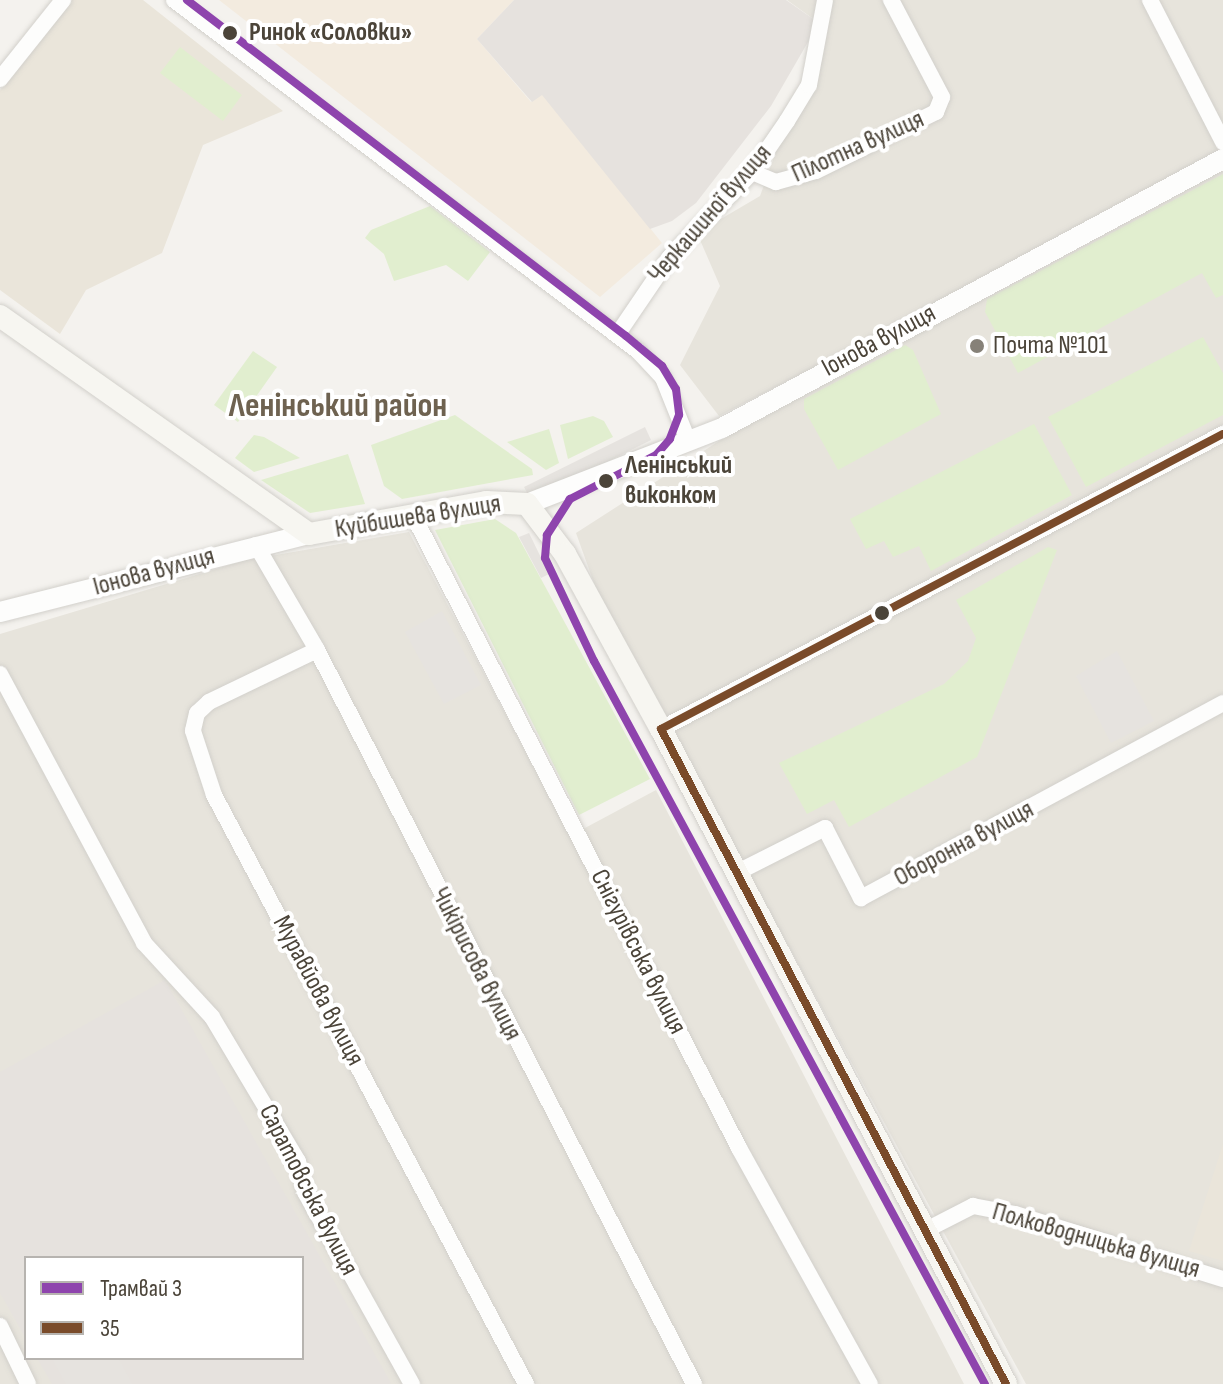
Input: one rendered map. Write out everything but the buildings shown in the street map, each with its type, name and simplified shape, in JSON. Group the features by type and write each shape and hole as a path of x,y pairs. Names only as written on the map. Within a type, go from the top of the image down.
{"main road":[{"name":"Куйбишева вулиця","path":"0,316 309,534 486,502 527,504 565,554 661,729 1006,1384"}],"street":[{"path":"0,79 63,0"},
{"path":"174,0 617,335 663,378 687,438"},
{"name":"Черкашиної вулиця","path":"617,335 670,257 752,172 809,85 825,0"},
{"name":"Пілотна вулиця","path":"752,172 776,182 816,171 936,112 942,97 891,0"},
{"path":"1150,0 1223,142"},
{"name":"Іонова вулиця","path":"527,504 687,438 722,428 1223,159"},
{"path":"661,729 1223,434"},
{"name":"Снігурівська вулиця","path":"413,515 732,1134 870,1384"},
{"name":"Іонова вулиця","path":"0,612 309,534"},
{"name":"Чикірисова вулиця","path":"256,545 317,650 694,1384"},
{"name":"Муравйова вулиця","path":"317,650 209,702 197,713 193,731 214,795 526,1384"},
{"name":"Саратовська вулиця","path":"0,674 144,943 212,1017 298,1161 305,1192 412,1384"},
{"name":"Оборонна вулиця","path":"736,873 825,828 861,898 1223,703"},
{"name":"Полководницька вулиця","path":"926,1230 973,1206 1015,1214 1223,1279"},
{"path":"0,1326 28,1384"}],"shaded area":[{"path":"72,0 143,0 283,111 203,145 162,253 86,290 60,334 0,290 0,90"},
{"path":"219,0 514,0 477,39 531,102 542,94 662,243 600,297"},
{"path":"514,0 786,0 819,23 771,106 696,203 672,221 650,229 542,95 532,102 477,39"},
{"path":"787,0 1223,0 1223,1384 1026,1384 599,597 576,533 758,416 1197,172 719,416 680,365 720,286 697,233 760,196 787,121 809,85 819,23"},
{"path":"645,427 651,440 531,500 524,487"},
{"path":"409,532 570,836 656,790 964,1384 0,1384 0,634 246,560"},
{"path":"529,533 549,574 541,578 519,537"},
{"path":"442,611 481,685 444,704 405,632"},
{"path":"1117,651 1154,721 1111,743 1076,676"},
{"path":"165,980 391,1383 52,1384 38,1360 304,1360 304,1256 24,1256 24,1335 0,1293 0,1072"},
{"path":"1223,1144 1223,1261 1189,1251"},
{"path":"53,1360 119,1360 132,1384 66,1384"}],"green space":[{"path":"180,47 242,95 223,121 160,73"},
{"path":"1223,174 1223,295 1216,298 1202,273 1018,373 985,312 987,299"},
{"path":"430,206 490,252 468,281 446,265 394,281 384,254 365,238 371,230"},
{"path":"1203,337 1223,373 1223,415 1086,487 1048,417"},
{"path":"905,345 913,350 941,414 838,470 804,409 804,399"},
{"path":"253,351 277,367 238,422 214,405"},
{"path":"455,415 532,469 533,475 402,499 384,486 371,445"},
{"path":"593,416 604,421 613,437 568,459 560,425"},
{"path":"1034,424 1072,495 931,571 919,546 893,557 884,541 866,549 850,519"},
{"path":"549,429 559,463 546,470 507,442"},
{"path":"254,435 264,437 300,458 254,472 235,458"},
{"path":"348,454 365,504 310,513 261,480"},
{"path":"495,519 516,533 650,779 579,815 435,530"},
{"path":"1048,547 1057,550 977,757 849,827 834,800 807,814 779,763 944,684 968,661 976,638 956,600"}],"tram line":[{"name":"3","path":"187,0 626,336 662,366 676,389 679,415 670,439 656,455 570,499 547,535 545,558 594,661 985,1384"}],"transit line":[{"name":"35","path":"661,729 1223,434"},
{"name":"35","path":"661,729 1006,1384"}],"place":[{"name":"Ринок «Соловки»","path":"230,33"},
{"name":"Почта №101","path":"977,346"},
{"name":"Ленінський виконком","path":"606,481"}],"district":[{"name":"Ленінський район","path":"338,406"}]}
